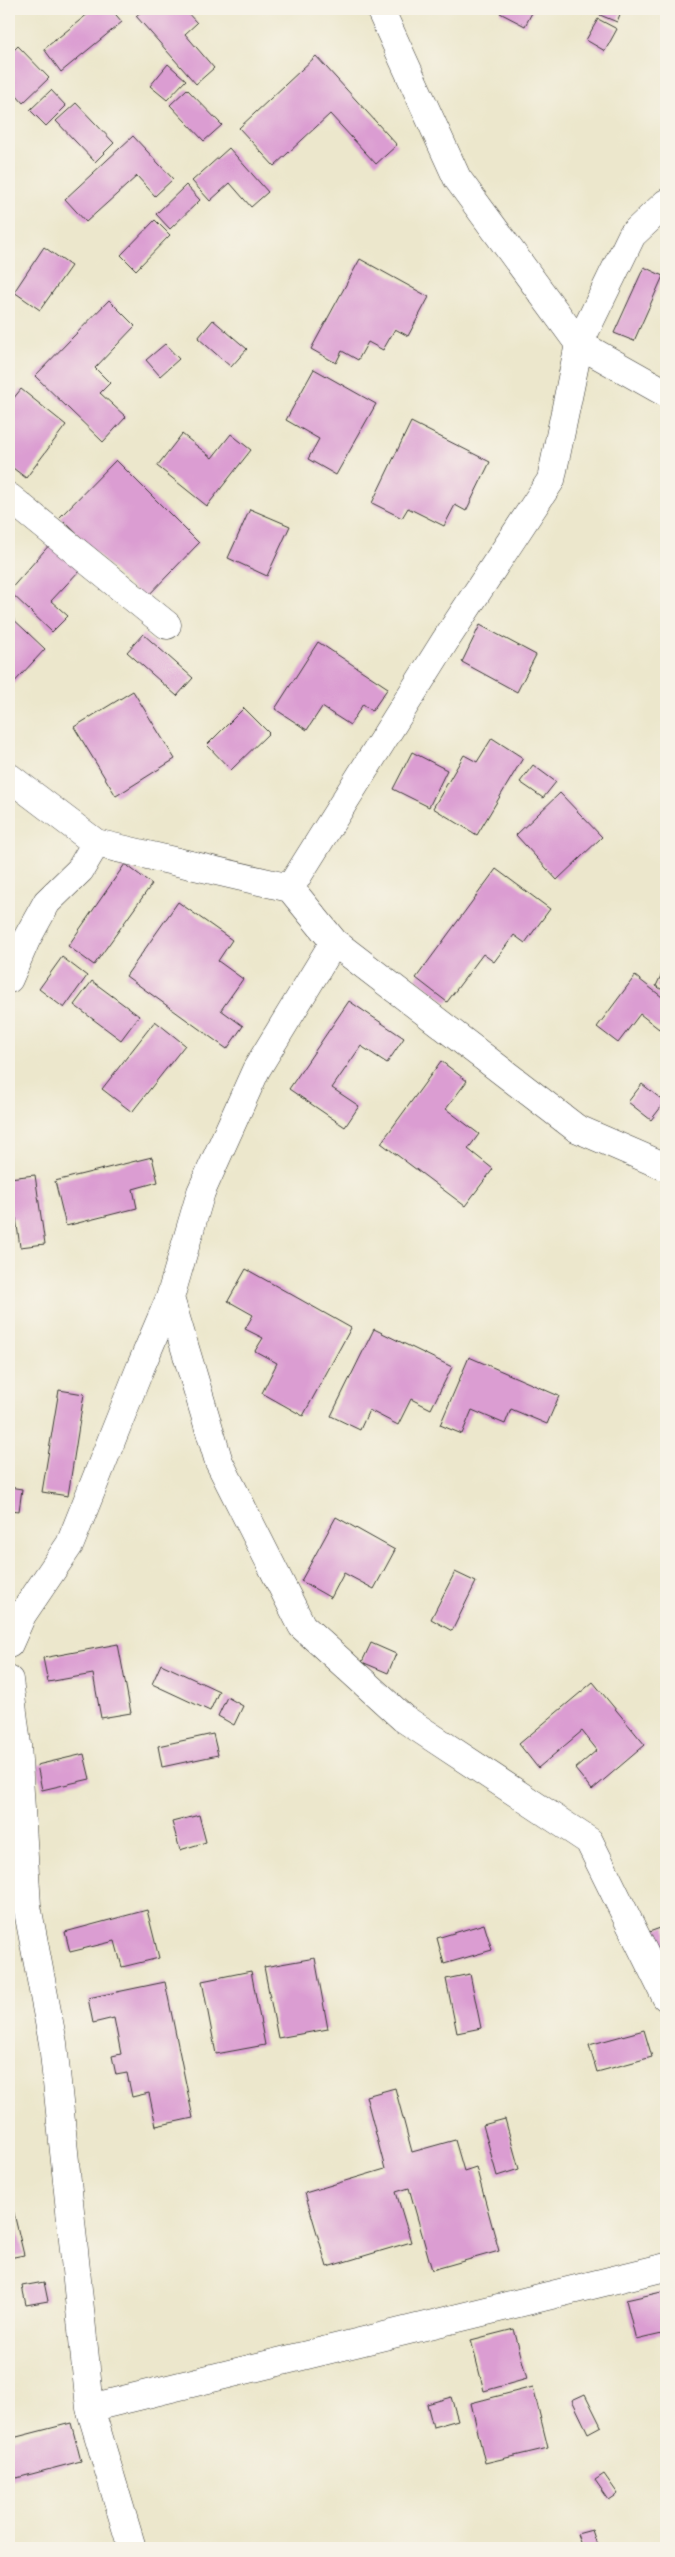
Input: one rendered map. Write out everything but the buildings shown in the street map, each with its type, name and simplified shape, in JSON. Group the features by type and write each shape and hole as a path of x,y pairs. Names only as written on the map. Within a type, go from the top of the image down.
{"street":[{"path":"380,9 457,178 579,344 666,393"},
{"path":"290,888 445,641 551,480 579,344 632,234 666,203"},
{"path":"9,496 167,625"},
{"path":"9,777 96,843 290,888 334,942 576,1128 666,1167"},
{"path":"9,979 26,940 48,902 80,870 96,843"},
{"path":"10,1638 22,1616 70,1544 140,1366 170,1298 201,1192 256,1070 334,942"},
{"path":"170,1298 219,1462 302,1626 403,1718 589,1841 666,1998"},
{"path":"9,1680 17,1745 27,1906 52,2043 90,2408 132,2548"},
{"path":"90,2408 666,2267"}]}
